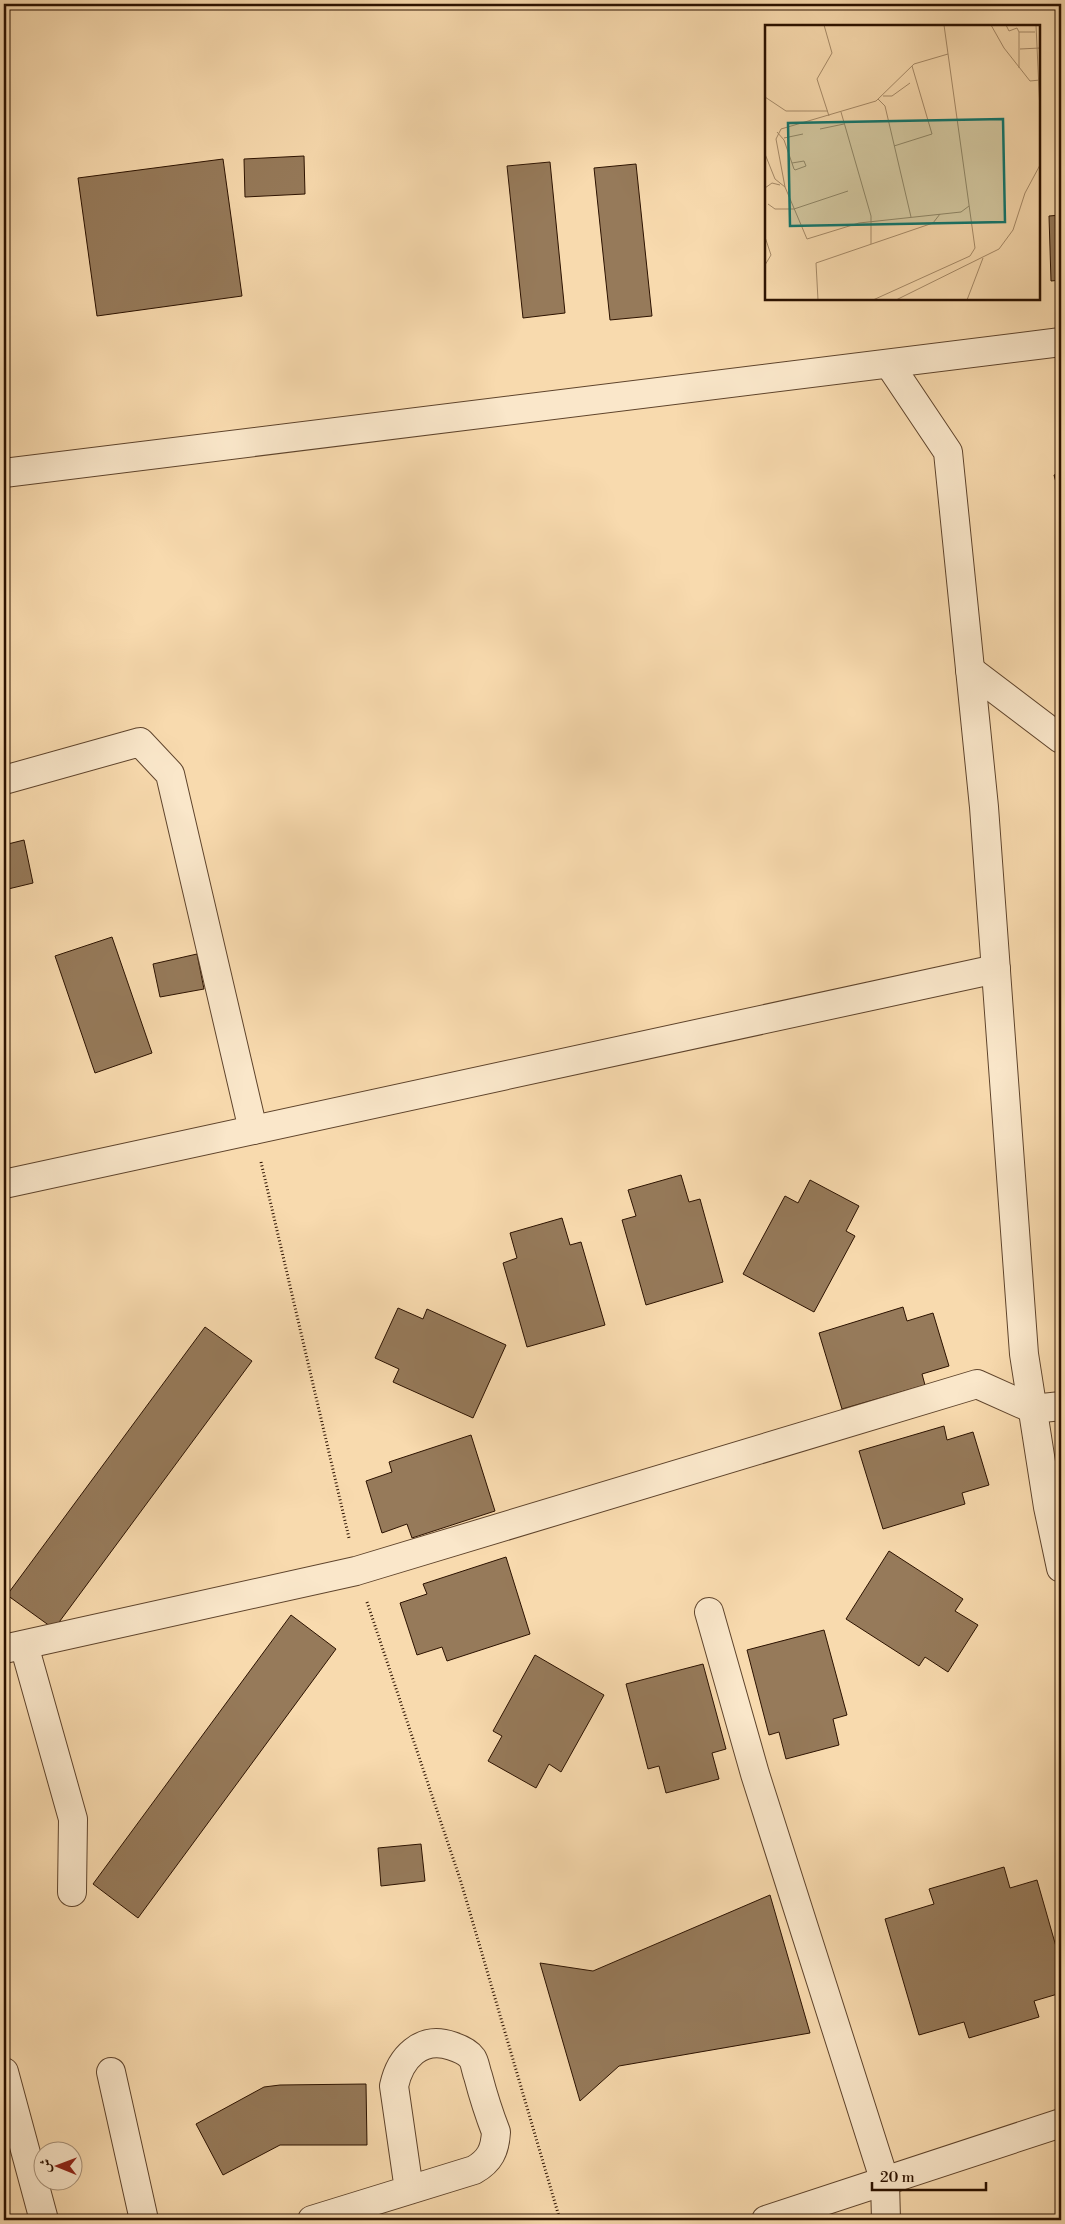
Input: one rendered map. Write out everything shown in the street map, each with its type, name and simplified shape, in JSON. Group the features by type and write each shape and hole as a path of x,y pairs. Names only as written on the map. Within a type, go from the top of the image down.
{"lane":[{"path":"4,473 1061,342"},
{"path":"889,364 948,452 984,807 1024,1354 1048,1507 1061,1568"},
{"path":"970,670 1061,739"},
{"path":"4,780 140,742 170,774 253,1130"},
{"path":"4,1184 996,969"},
{"path":"72,1892 73,1819 14,1647 356,1571 977,1384 1032,1409 1061,1406"},
{"path":"709,1612 755,1774 884,2182 886,2220"},
{"path":"312,2220 474,2170 484,2164 492,2154 496,2143 496,2132 472,2058 459,2048 445,2043 430,2044 416,2049 404,2059 397,2071 394,2086 409,2190"},
{"path":"4,2072 44,2220"},
{"path":"111,2072 144,2220"},
{"path":"766,2220 1061,2123"}],"path":[{"path":"253,1130 356,1571 461,1882 560,2220"}],"building":[{"path":"304,156 305,194 245,197 244,159"},
{"path":"223,159 242,296 97,316 78,178"},
{"path":"550,162 565,313 523,318 507,166"},
{"path":"636,164 652,316 610,320 594,168"},
{"path":"1061,215 1061,280 1051,281 1049,216"},
{"path":"1061,473 1061,501 1054,475"},
{"path":"24,840 33,883 4,890 4,845"},
{"path":"112,937 152,1053 95,1073 55,956"},
{"path":"197,954 204,989 160,997 153,964"},
{"path":"681,1175 689,1202 700,1199 723,1282 646,1305 622,1220 636,1216 628,1190"},
{"path":"810,1180 859,1206 846,1231 855,1236 814,1312 743,1274 785,1196 798,1203"},
{"path":"562,1218 570,1245 581,1242 605,1325 527,1347 503,1263 517,1258 510,1233"},
{"path":"903,1307 907,1321 933,1313 949,1366 922,1374 925,1385 842,1409 819,1333"},
{"path":"398,1308 423,1319 427,1309 506,1345 473,1418 393,1382 399,1369 375,1358"},
{"path":"205,1327 252,1361 54,1629 7,1595"},
{"path":"944,1426 947,1440 973,1432 989,1485 962,1493 965,1504 883,1529 859,1451"},
{"path":"471,1435 495,1511 412,1538 407,1524 382,1533 366,1481 392,1472 389,1462"},
{"path":"889,1551 963,1599 955,1611 978,1625 948,1672 925,1657 919,1666 846,1619"},
{"path":"506,1557 530,1634 447,1661 442,1647 417,1655 400,1603 427,1594 423,1584"},
{"path":"291,1615 336,1649 138,1918 93,1884"},
{"path":"824,1630 847,1715 833,1719 839,1745 786,1759 779,1732 769,1735 747,1650"},
{"path":"535,1655 604,1695 561,1772 549,1764 536,1788 488,1761 502,1736 493,1731"},
{"path":"703,1664 726,1749 712,1753 719,1779 666,1793 659,1766 648,1769 626,1684"},
{"path":"421,1844 425,1881 381,1886 378,1848"},
{"path":"1004,1867 1010,1888 1037,1880 1061,1964 1061,1993 1034,2001 1039,2017 969,2038 964,2022 919,2035 885,1919 934,1904 929,1889"},
{"path":"770,1895 810,2033 619,2066 580,2101 540,1963 593,1971"},
{"path":"366,2084 367,2145 280,2145 223,2175 196,2124 264,2087 280,2085"}]}
